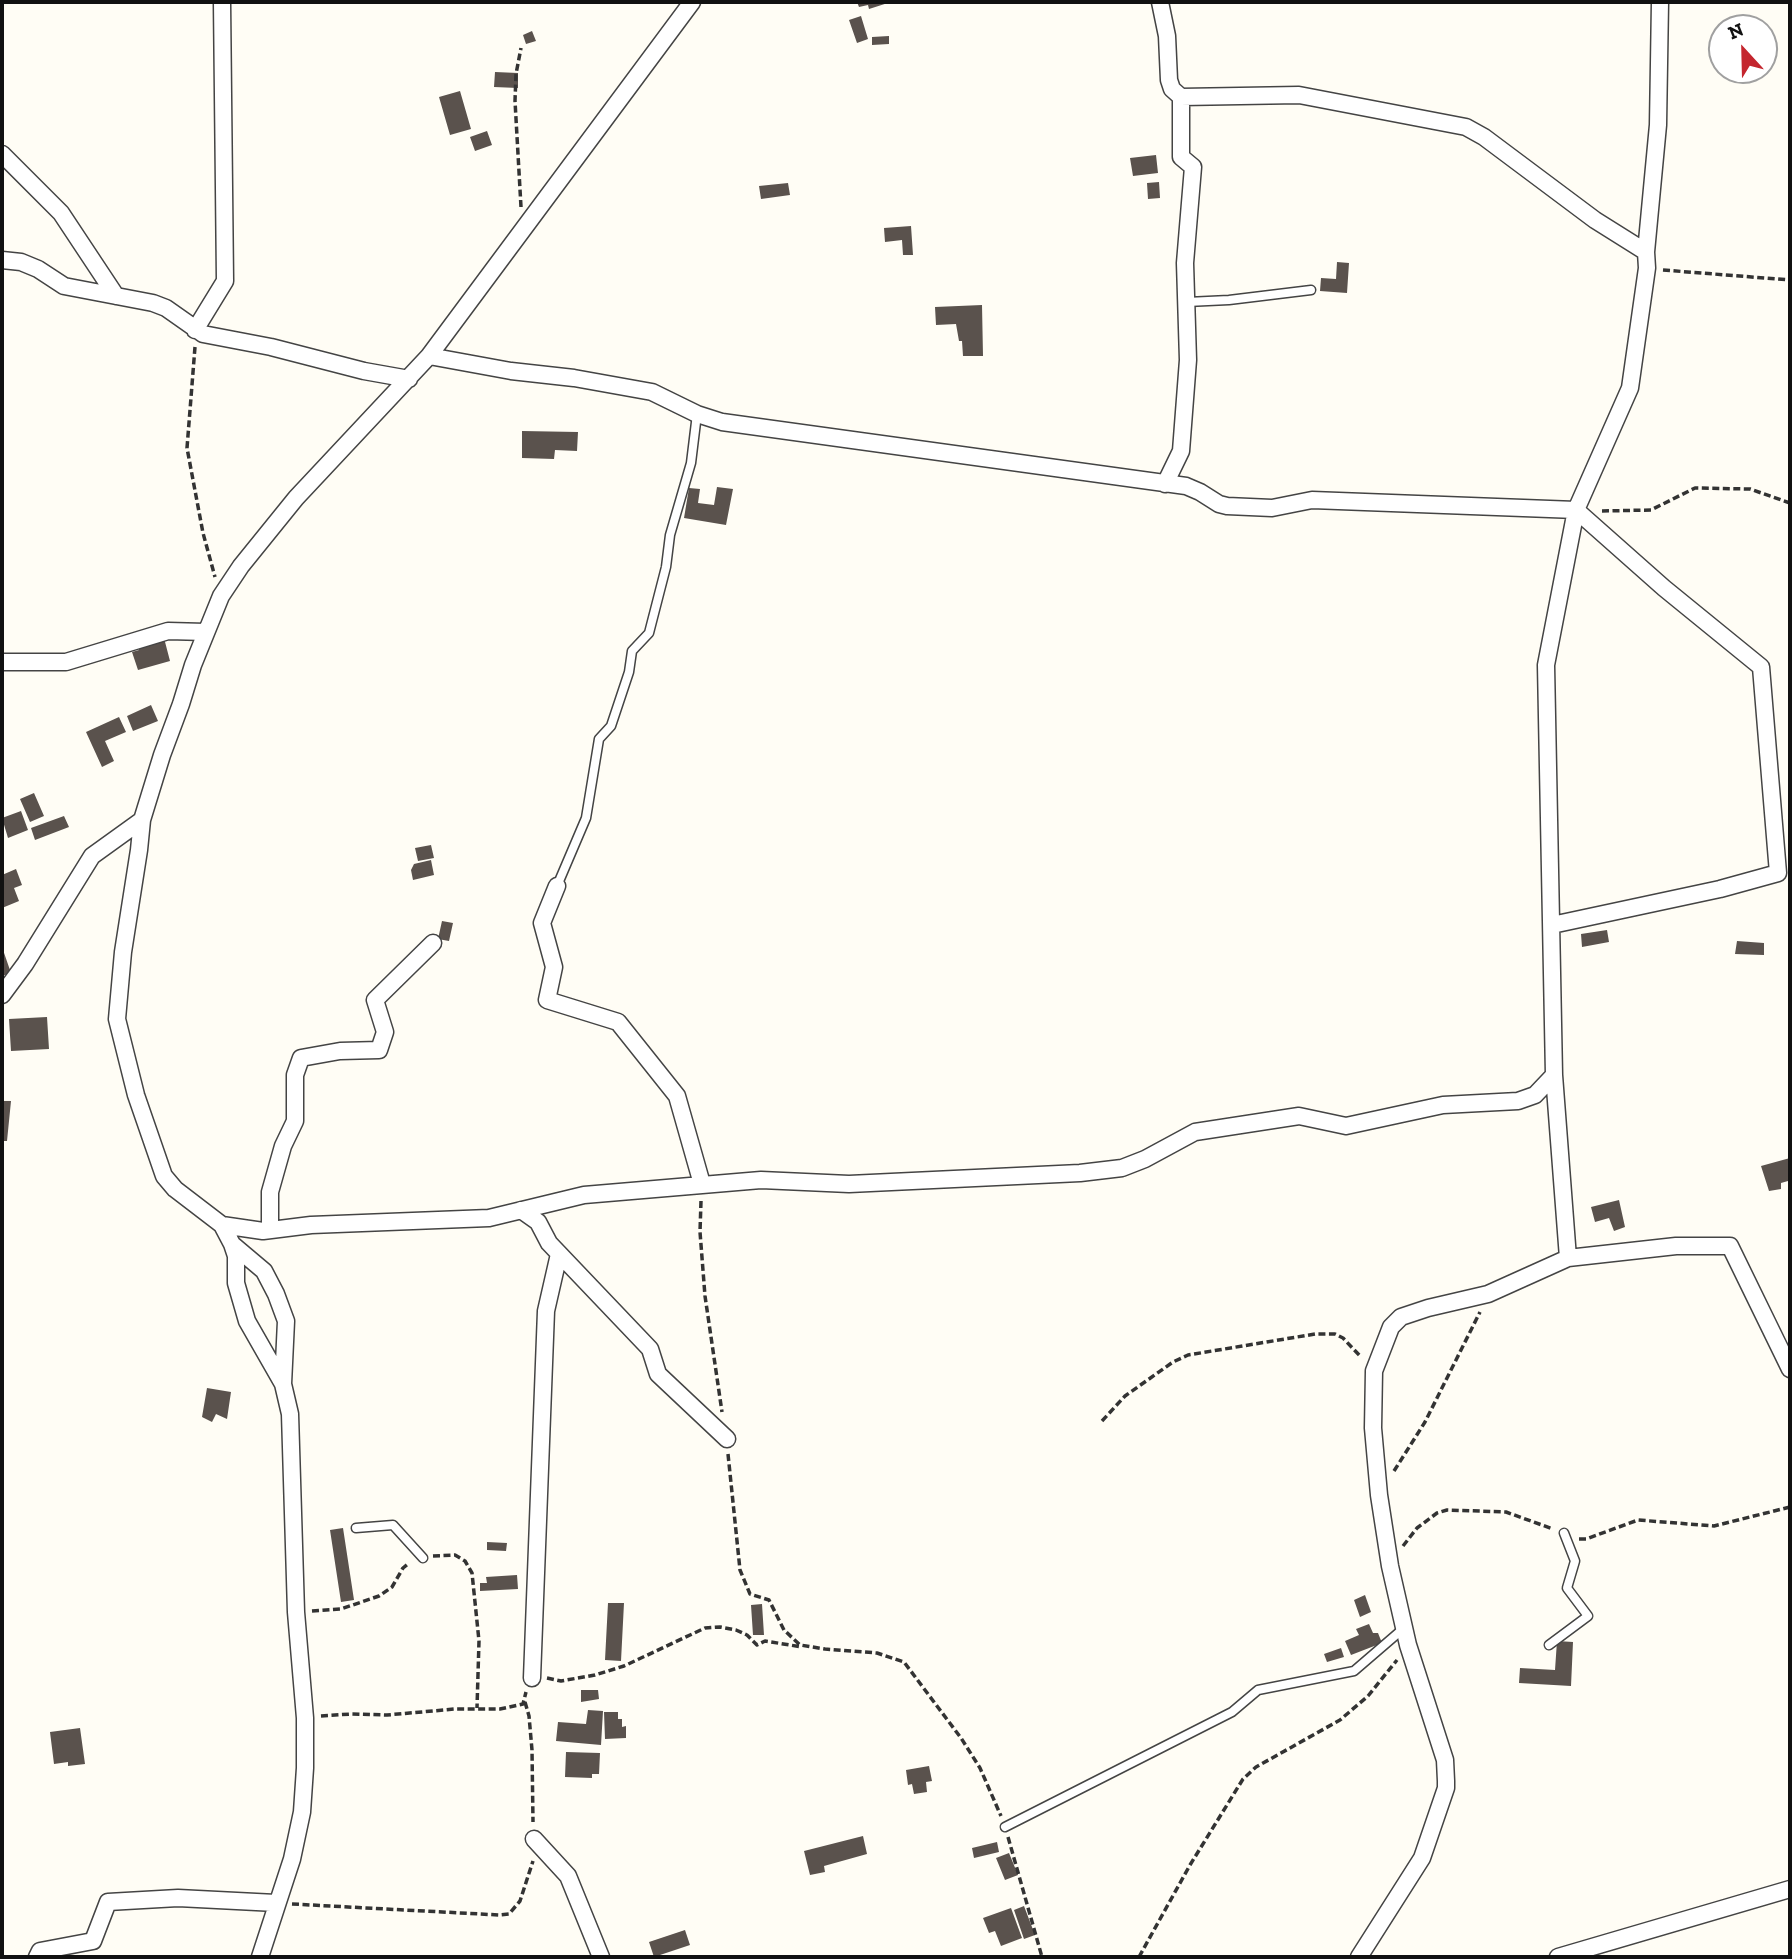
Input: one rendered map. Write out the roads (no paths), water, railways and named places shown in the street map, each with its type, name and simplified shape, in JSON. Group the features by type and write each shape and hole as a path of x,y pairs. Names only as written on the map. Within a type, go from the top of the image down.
{"street":[{"path":"195,330 225,281 222,2"},
{"path":"283,1384 247,1321 236,1283 236,1256 222,1226 175,1189 164,1176 136,1095 117,1019 123,951 142,820 206,632 221,596 241,566 296,498 429,356 692,2"},
{"path":"1160,2 1167,36 1169,80 1172,89 1181,97 1299,96 1466,127 1484,137 1647,260"},
{"path":"1568,1258 1554,1075 1546,665 1576,510 1630,388 1647,260 1658,125 1660,2"},
{"path":"1165,484 1181,451 1188,360 1185,263 1193,167 1181,157 1181,97"},
{"path":"2,154 61,213 116,296"},
{"path":"2,260 21,262 64,286 166,308 203,334 409,379"},
{"path":"429,356 652,392 696,414 722,422 1192,488 1219,504 1261,509 1312,500 1576,510 1664,588 1761,667 1778,873 1720,889 1552,925"},
{"path":"2,662 66,662 168,631 206,632"},
{"path":"2,995 25,964 92,856 142,820"},
{"path":"557,886 542,923 554,967 547,1000 618,1022 677,1096 702,1185"},
{"path":"270,1230 270,1192 283,1146 295,1121 295,1075 301,1058 341,1051 379,1050 385,1032 375,1000 433,943"},
{"path":"222,1226 270,1230 311,1225 489,1218 584,1195 761,1180 849,1184 1080,1173 1122,1168 1145,1159 1186,1135 1208,1130 1299,1116 1346,1126 1443,1105 1518,1101 1535,1095 1554,1075"},
{"path":"521,1210 538,1222 549,1243 650,1349 658,1374 727,1439"},
{"path":"232,1244 264,1272 286,1321 283,1384 290,1414 296,1612 305,1718 302,1812 292,1859 260,1957"},
{"path":"1359,1957 1422,1858 1446,1788 1445,1760 1404,1628 1390,1566 1379,1495 1373,1428 1374,1371 1391,1327 1401,1317 1489,1294 1568,1258 1676,1246 1730,1246 1790,1369"},
{"path":"532,1678 546,1311 559,1254"},
{"path":"534,1839 568,1876 601,1957"},
{"path":"1558,1957 1790,1889"},
{"path":"37,1957 40,1951 93,1941 108,1902 178,1898 276,1903"}],"lane":[{"path":"1187,302 1229,300 1311,289"},
{"path":"557,886 586,818 599,739 611,726 632,651 649,633 659,598 670,535 691,463 696,414"},
{"path":"356,1528 393,1525 423,1558"},
{"path":"1549,1645 1588,1616 1567,1588 1575,1561 1564,1533"},
{"path":"1005,1827 1232,1712 1258,1690 1354,1671 1404,1628"}]}
